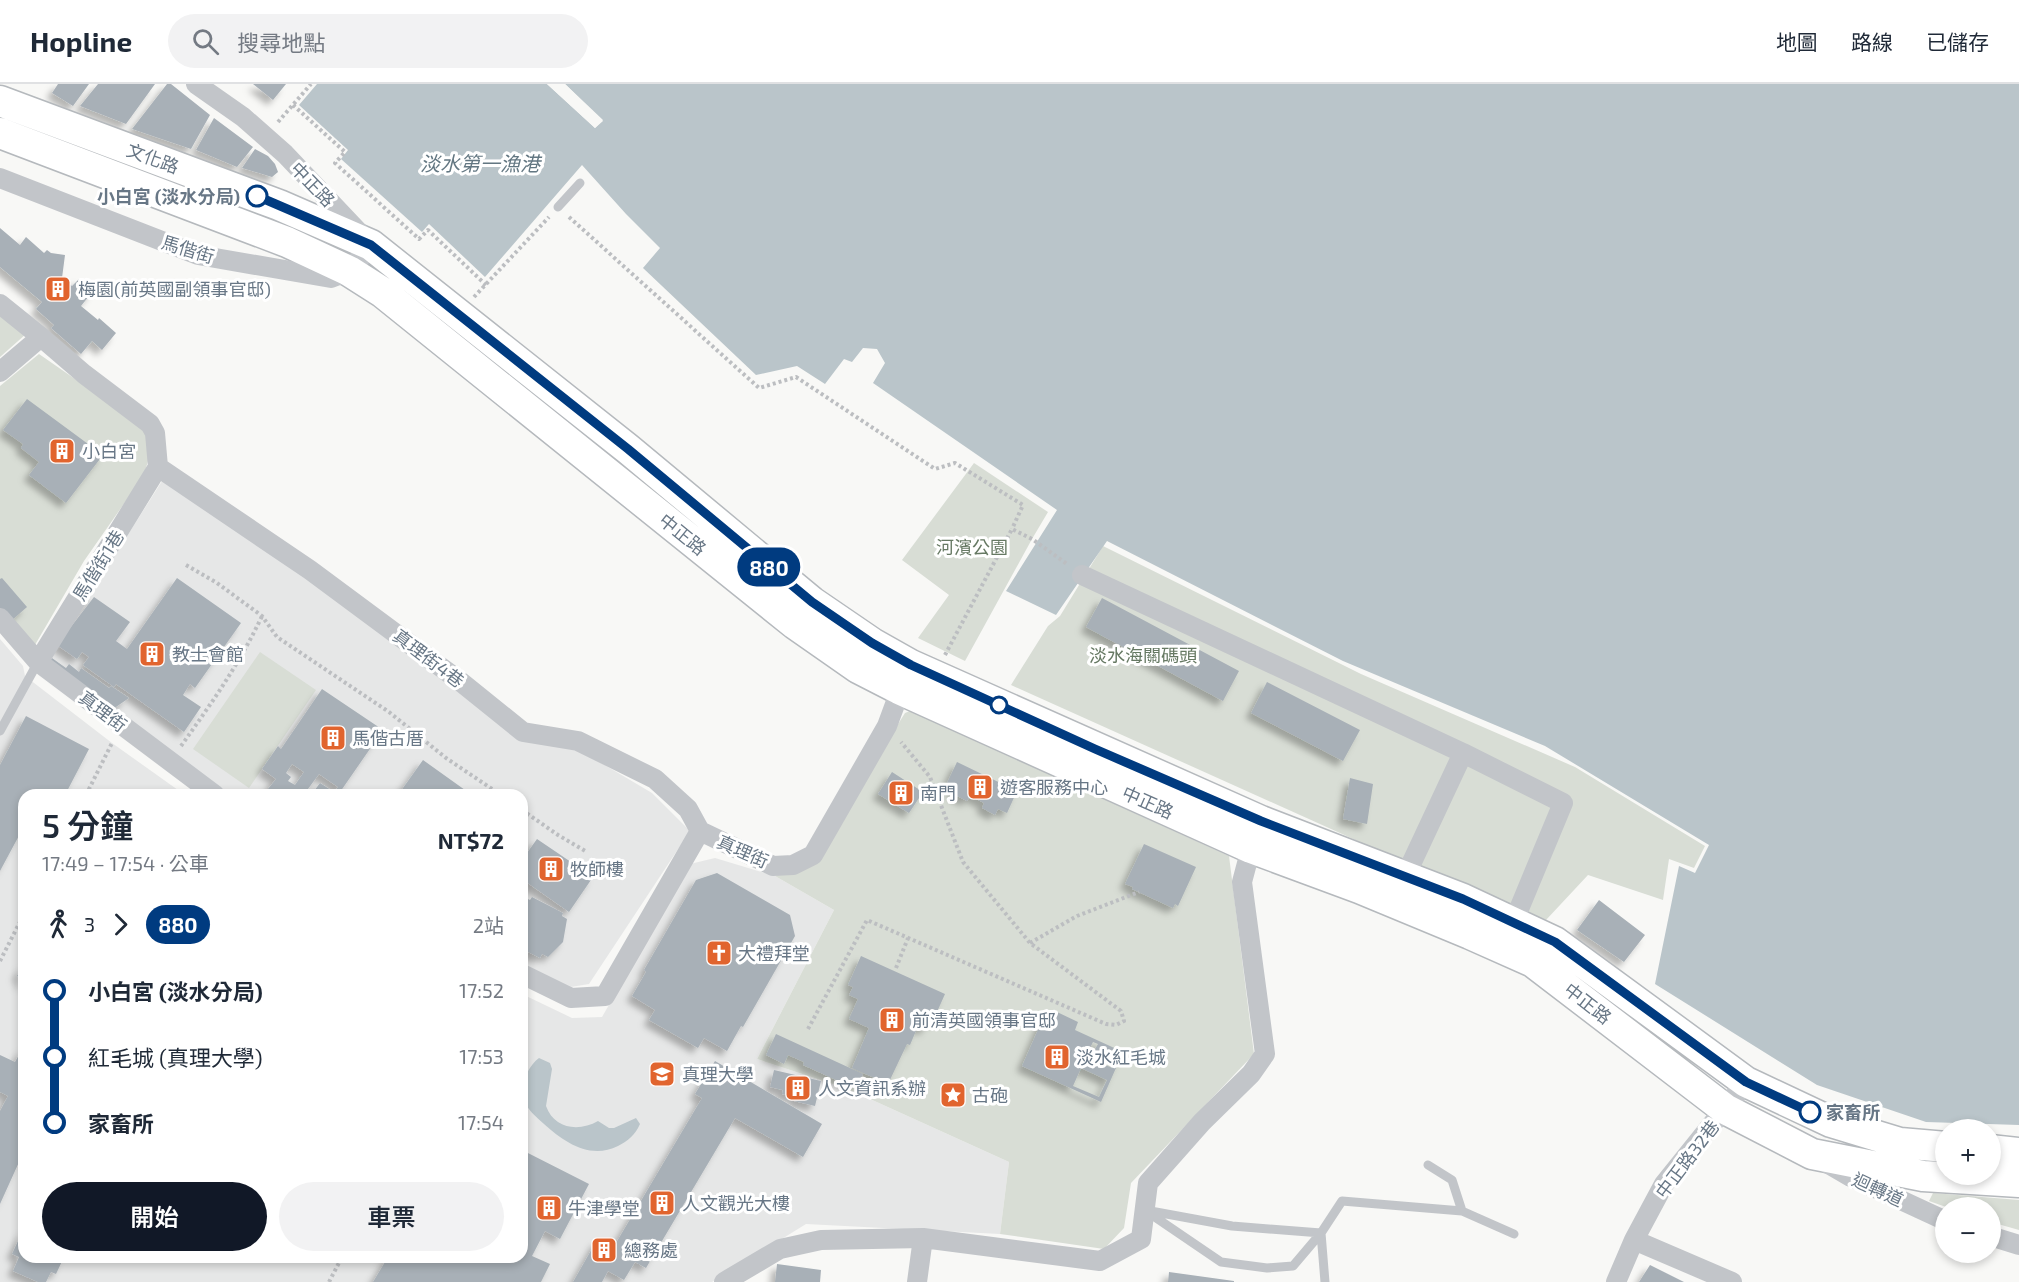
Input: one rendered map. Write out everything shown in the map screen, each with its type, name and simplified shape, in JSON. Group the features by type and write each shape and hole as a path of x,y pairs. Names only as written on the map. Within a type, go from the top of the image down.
{"main road":[{"name":"文化路","path":"0,101 279,205 371,245"},
{"name":"文化路","path":"0,133 287,242 349,271"},
{"name":"中正路","path":"371,245 464,308 628,449 812,602 872,643 905,677 1251,848 1359,888 1533,963 1725,1108 1812,1154 1923,1176 2019,1182"},
{"name":"中正路","path":"349,271 382,292 795,624 858,668 905,677 1261,821 1463,899 1555,942 1746,1082 1831,1122 1900,1143 1935,1146"},
{"path":"2001,1151 2019,1153"}],"street":[{"name":"中正路","path":"196,84 243,117 285,154 371,245"},
{"name":"馬偕街","path":"0,178 198,255 331,279 349,271"},
{"path":"349,271 371,245"},
{"path":"0,304 84,374 150,424 155,433 158,467"},
{"path":"0,372 41,337"},
{"name":"馬偕街1巷","path":"38,662 158,467"},
{"name":"真理街4巷","path":"158,467 310,570 461,682 523,732 578,741 655,778 688,809 700,831"},
{"path":"1082,575 1462,753 1563,803 1519,909"},
{"name":"真理街","path":"0,618 38,662 207,789"},
{"name":"真理街","path":"528,977 571,998 605,996 700,831 773,866 793,865 813,855 887,726 905,677"},
{"path":"1405,877 1462,753"},
{"path":"724,1282 780,1250 821,1240 923,1238 1100,1261 1141,1239 1148,1183 1202,1122 1251,1074 1265,1054 1242,882 1251,848"},
{"name":"中正路32巷","path":"1616,1282 1634,1240 1664,1184 1746,1082"},
{"name":"迴轉道","path":"1812,1154 1851,1177 1935,1216"},
{"path":"917,1282 923,1238"},
{"path":"2001,1239 2019,1245"},
{"path":"1634,1240 1732,1282"}],"lane":[{"path":"558,207 580,183"},
{"path":"0,731 38,662"},
{"path":"1428,1165 1452,1180 1462,1211"},
{"path":"1145,1210 1221,1262 1267,1268 1293,1266 1321,1233 1342,1201 1462,1211 1514,1234"},
{"path":"1145,1210 1232,1226 1321,1233"},
{"path":"1321,1233 1325,1282"}],"path":[{"path":"272,129 311,84"},
{"path":"292,105 345,152 335,163 419,239 428,230 486,285"},
{"path":"464,308 558,207 759,388 796,378 935,469 955,463 1023,505 944,658"},
{"path":"1012,529 1032,539 1082,575"},
{"path":"186,565 217,583 262,616 277,637 389,712 446,758 492,789"},
{"path":"179,749 224,686 250,642 262,616"},
{"path":"808,1029 867,920 1106,1024 1116,1025 1124,1022 1121,1011 1030,943 963,862 930,777 887,726"},
{"path":"89,789 112,744"},
{"path":"528,814 587,852"},
{"path":"1030,943 1077,916 1139,892"},
{"path":"0,961 18,926"},
{"path":"896,968 908,938"},
{"path":"329,1282 339,1263"}],"shaded area":[{"path":"162,481 264,546 453,684 517,736 581,751 652,793 690,831 589,984 565,988 528,970 528,789 214,789 44,667"},
{"name":"真理大學","path":"0,639 23,666 25,676 177,789 18,789 18,1263 528,1263 528,997 572,1018 602,1017 690,864 715,858 775,876 834,910 757,1059 848,1089 1009,1162 1000,1234 806,1224 712,1282 0,1282"}],"green space":[{"path":"0,312 26,334 0,357"},
{"path":"39,354 150,431 150,454 144,475 84,561 32,650 0,618 0,386"},
{"name":"河濱公園","path":"974,463 1048,512 965,661 918,638 949,595 902,560"},
{"name":"淡水海關碼頭","path":"1103,546 1361,674 1575,767 1705,846 1694,868 1669,859 1663,900 1588,875 1546,920 1411,865 1011,685 1048,626 1060,616"},
{"path":"260,652 316,690 249,788 193,749"},
{"path":"910,711 1229,856 1254,1054 1131,1183 1124,1228 1104,1249 1000,1234 1009,1162 848,1089 757,1059 834,910 775,876 811,863 905,713"},
{"path":"1933,1193 1982,1197 1935,1197 1935,1203 1929,1201"},
{"path":"2001,1199 2019,1200 2019,1230 2001,1225"}],"water":[{"name":"淡水第一漁港","path":"317,84 547,84 595,128 603,120 565,84 2019,84 2019,1125 2001,1124 2001,1119 1935,1119 1935,1122 1926,1122 1817,1085 1655,984 1679,866 1695,873 1709,845 1545,746 1343,661 1107,541 1056,615 1006,591 1057,510 873,383 885,363 877,349 863,348 852,362 844,359 825,384 797,366 756,375 643,268 660,248 582,165 485,277 429,224 422,232 341,159 348,150 299,105"},
{"path":"539,1058 550,1063 552,1069 546,1106 555,1120 561,1124 583,1127 598,1121 609,1128 614,1128 636,1118 640,1124 628,1140 608,1150 588,1150 569,1143 538,1119 528,1108 528,1072"}],"pier":[{"path":"547,84 552,84 595,124 599,121 562,84 565,84 603,121 595,128"}],"building":[{"path":"58,84 89,84 73,106 52,93"},
{"path":"98,84 155,84 126,124 80,106"},
{"path":"167,84 171,84 210,115 191,149 132,129"},
{"path":"253,84 286,84 273,100"},
{"path":"214,118 253,147 237,167 196,150"},
{"path":"255,149 268,156 275,164 278,172 272,177 242,168"},
{"name":"梅園(前英國副領事官邸)","path":"0,228 20,245 26,237 44,253 47,250 51,253 65,255 62,278 72,286 79,279 93,291 81,306 116,333 102,350 92,341 81,354 51,328 54,325 36,309 42,302 0,267"},
{"name":"小白宮","path":"27,399 103,455 66,503 29,475 39,462 21,448 23,444 3,430"},
{"path":"2,578 27,607 11,621 0,608 0,579"},
{"name":"教士會館","path":"177,578 241,623 195,688 190,684 183,695 201,707 184,732 116,684 114,687 83,665 89,657 82,652 77,659 57,645 94,597 130,622 116,641 127,649"},
{"path":"1102,598 1239,671 1223,701 1086,627"},
{"path":"52,658 66,668 69,664 79,672 81,668 109,688 111,686 129,698 110,711 48,664"},
{"path":"1267,682 1360,730 1343,761 1251,713"},
{"name":"馬偕古厝","path":"322,689 383,730 342,789 336,789 338,787 319,774 308,789 268,789 276,779 262,769 278,746 281,749","holes":["292,764 304,772 295,785 288,781 291,777 286,773"]},
{"path":"26,716 89,749 68,789 18,789 18,837 0,871 0,765"},
{"path":"423,760 464,789 402,789"},
{"name":"遊客服務中心","path":"957,762 1017,791 1007,813 998,809 995,815 982,808 984,803 970,796 967,801 953,794 955,789 946,785"},
{"name":"南門","path":"892,772 923,792 909,813 878,794"},
{"path":"1350,778 1373,784 1367,824 1343,819"},
{"name":"馬偕古厝","path":"320,783 329,789 316,789"},
{"name":"牧師樓","path":"537,839 593,877 569,912 528,883 528,852"},
{"path":"1144,844 1196,867 1178,906 1175,904 1173,908 1125,884"},
{"name":"大禮拜堂","path":"717,873 790,915 795,936 727,1051 704,1038 698,1048 649,1020 655,1010 632,996 646,972 644,970 696,880"},
{"path":"532,897 563,913 562,916 567,919 563,942 548,957 542,954 540,958 528,952 528,899"},
{"path":"1599,900 1645,935 1624,962 1577,930"},
{"name":"前清英國領事官邸","path":"861,956 945,994 932,1023 929,1021 925,1030 918,1026 888,1084 852,1068 869,1028 849,1019 858,999 849,995 853,987 848,985"},
{"name":"淡水紅毛城","path":"1057,1012 1078,1022 1075,1030 1123,1052 1101,1102 1022,1066 1044,1016 1053,1021","holes":["1093,1042 1098,1044 1094,1051 1109,1058 1112,1050 1119,1053 1112,1068 1086,1056","1081,1068 1107,1080 1099,1097 1073,1086"]},
{"path":"776,1034 863,1074 856,1089 803,1065 804,1062 788,1055 784,1064 766,1055"},
{"path":"0,1055 15,1062 18,1057 18,1164 0,1204 0,1111 8,1096 0,1092"},
{"name":"人文觀光大樓","path":"715,1061 822,1124 803,1157 735,1118 646,1268 635,1262 624,1280 608,1271 602,1282 573,1282 597,1240 613,1248 702,1098 695,1094"},
{"name":"人文資訊系辦","path":"774,1070 821,1081 815,1106 794,1101 795,1097 782,1094 783,1090 770,1087"},
{"name":"牛津學堂","path":"528,1153 589,1184 560,1239 545,1231 532,1256 550,1264 541,1282 373,1282 384,1263 528,1263"},
{"path":"18,1241 18,1257 12,1254"},
{"path":"18,1259 18,1263 61,1263 56,1274 51,1272 46,1282 38,1282 13,1271"},
{"path":"777,1264 821,1270 820,1282 775,1282"},
{"path":"1650,1265 1684,1282 1639,1282"},
{"path":"1169,1272 1234,1281 1234,1282 1168,1282"}],"bus line":[{"name":"880","path":"257,196 371,245 628,449 812,602 872,643 911,665 1095,749 1261,821 1463,899 1555,942 1746,1082 1810,1112"}],"place":[{"name":"小白宮 (淡水分局)","path":"257,196"},
{"name":"梅園(前英國副領事官邸)","path":"58,289"},
{"name":"小白宮","path":"62,451"},
{"name":"教士會館","path":"152,654"},
{"name":"馬偕古厝","path":"333,738"},
{"name":"遊客服務中心","path":"980,787"},
{"name":"南門","path":"901,793"},
{"name":"牧師樓","path":"551,869"},
{"name":"大禮拜堂","path":"719,953"},
{"name":"前清英國領事官邸","path":"892,1020"},
{"name":"淡水紅毛城","path":"1057,1057"},
{"name":"真理大學","path":"662,1074"},
{"name":"人文資訊系辦","path":"798,1088"},
{"name":"古砲","path":"953,1095"},
{"name":"家畜所","path":"1810,1112"},
{"name":"人文觀光大樓","path":"662,1203"},
{"name":"牛津學堂","path":"549,1208"},
{"name":"總務處","path":"604,1250"}]}
